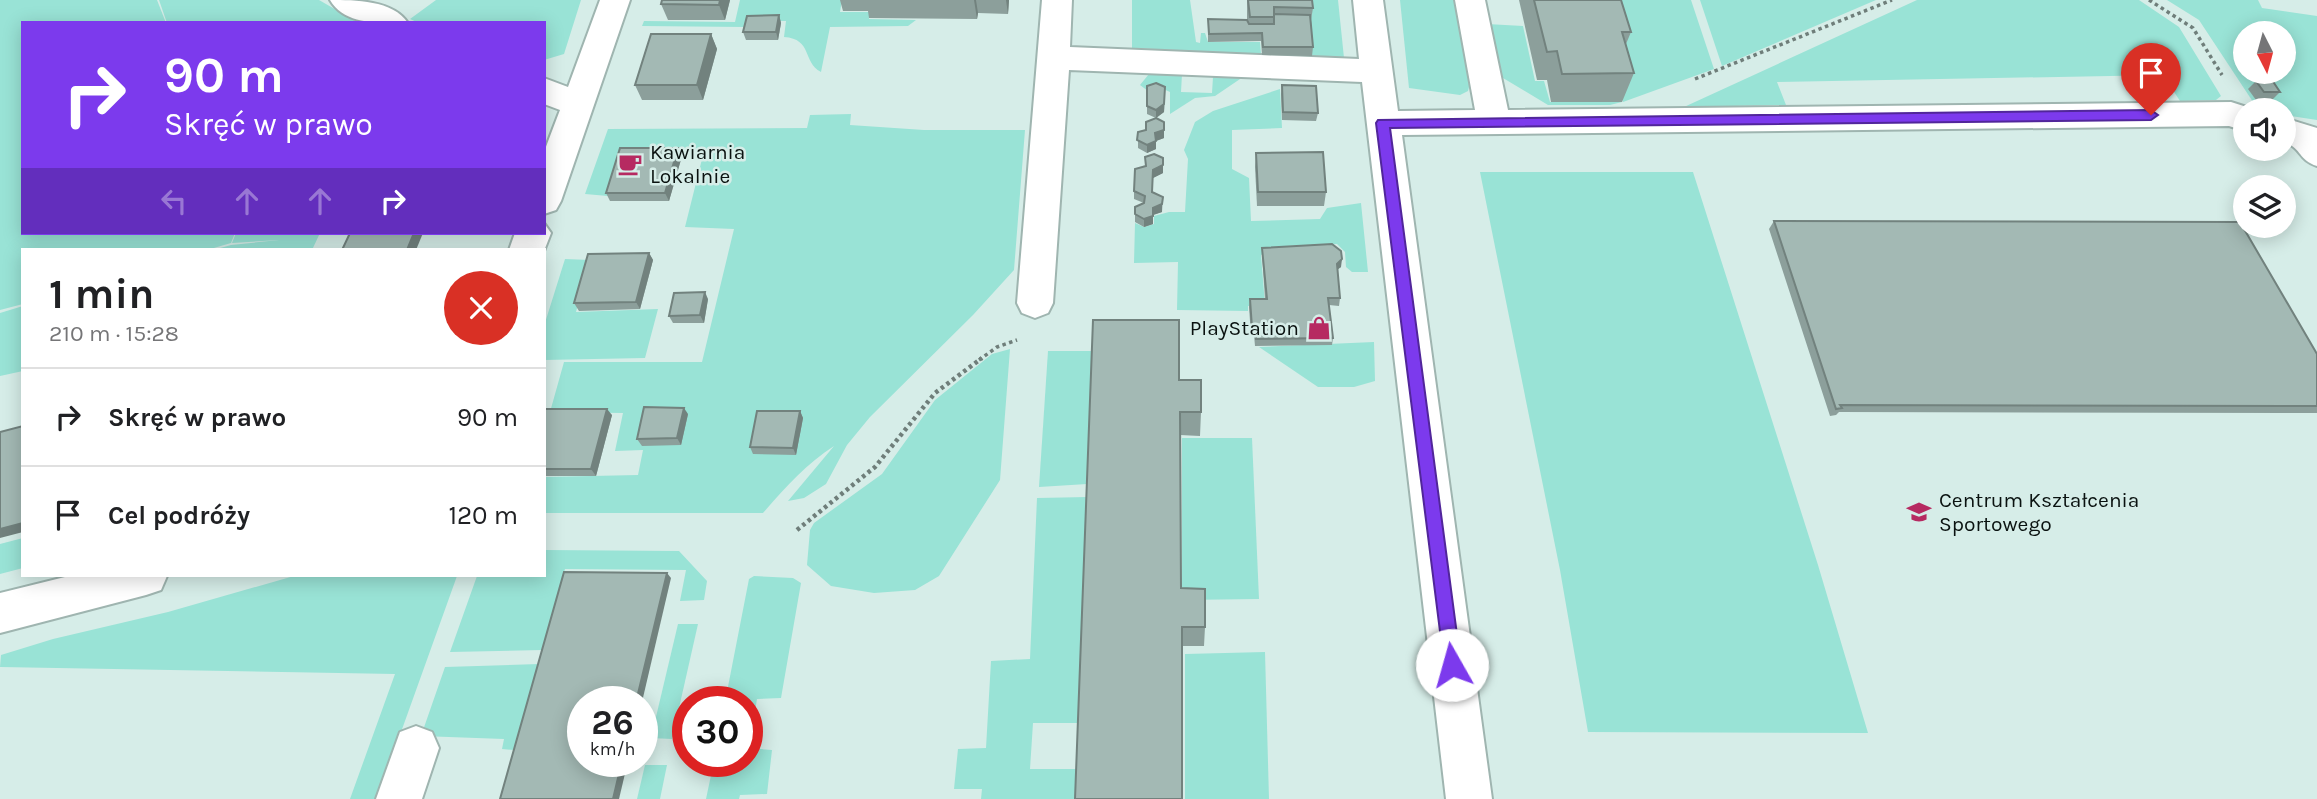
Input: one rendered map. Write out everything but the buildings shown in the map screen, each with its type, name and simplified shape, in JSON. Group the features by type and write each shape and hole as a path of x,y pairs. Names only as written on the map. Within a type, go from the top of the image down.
{"street":[{"path":"345,0 389,21"},
{"path":"546,195 615,0"},
{"path":"1035,303 1057,0"},
{"path":"1368,0 1469,799"},
{"path":"1470,0 1494,123"},
{"path":"1054,58 1377,71"},
{"path":"546,91 578,105"},
{"path":"1383,123 2233,115"},
{"path":"0,613 142,577"},
{"path":"399,799 416,748"}],"path":[{"path":"1683,84 1892,0"},
{"path":"2149,0 2193,28 2225,80"},
{"path":"797,530 875,467 935,393 998,347 1028,336"}],"green space":[{"path":"0,0 157,0 165,21 21,21 21,235 234,235 231,243 214,248 21,248 21,305 0,310"},
{"path":"159,0 319,0 356,21 166,21"},
{"path":"436,0 581,0 564,54 546,59 546,21 410,19"},
{"path":"740,0 842,0 840,12 869,12 869,19 916,20 908,26 830,27 821,72 811,63 799,42 784,37 786,21 753,21 744,27 642,26 644,21 735,22"},
{"path":"1132,0 1190,0 1196,42 1200,43 1201,33 1205,33 1208,42 1260,42 1261,54 1132,48"},
{"path":"1310,0 1338,0 1344,58 1312,57"},
{"path":"1400,0 1455,0 1470,83 1468,91 1460,95 1409,88"},
{"path":"1595,0 1691,0 1714,69 1623,102"},
{"path":"1700,0 1876,0 1722,66"},
{"path":"1917,0 2139,0 2179,27 2221,96 2216,100 2180,101 2163,75 1777,82 1786,105 1684,107"},
{"path":"2167,0 2258,0 2262,8 2317,16 2317,120 2296,117 2296,98 2250,98 2241,84 2296,84 2296,21 2233,21 2233,72 2199,20"},
{"path":"1487,24 1523,26 1535,81 1544,81 1550,102 1622,102 1610,105 1548,105 1498,75"},
{"path":"1149,74 1182,74 1181,92 1212,93 1213,77 1243,77 1215,96 1195,98 1170,114 1170,92 1159,87 1148,91 1140,85"},
{"path":"1280,89 1282,128 1232,130 1232,169 1249,178 1251,221 1320,219 1327,208 1361,203 1368,272 1352,272 1346,267 1345,252 1337,244 1287,246 1261,255 1265,305 1248,306 1248,311 1177,310 1178,262 1134,263 1135,223 1144,227 1154,224 1154,216 1185,212 1188,159 1184,150 1195,122 1213,111"},
{"path":"851,114 850,125 924,130 1025,130 1014,270 973,315 870,417 847,445 826,484 804,498 788,501 834,446 805,469 763,513 546,513 546,477 638,475 643,450 615,451 623,413 550,412 564,362 702,362 734,229 685,227 704,151 624,149 608,196 585,194 608,129 807,128 810,115"},
{"path":"1480,172 1693,172 1818,565 1868,733 1588,732 1560,570"},
{"path":"235,235 319,235 313,248 220,248 279,240 232,243"},
{"path":"565,259 590,260 576,312 658,309 645,358 546,360 546,320"},
{"path":"21,307 21,371 0,376 0,313"},
{"path":"1374,342 1375,381 1354,387 1318,387 1259,347"},
{"path":"1010,349 1000,480 939,576 915,590 874,593 831,586 807,565 810,530 814,523 882,474 935,400 992,354"},
{"path":"1048,351 1093,351 1087,484 1039,487"},
{"path":"1182,438 1252,438 1259,599 1182,600"},
{"path":"1088,497 1079,723 1033,723 1030,769 1079,769 1078,799 981,799 982,789 954,789 958,749 986,748 991,661 1030,659 1037,498"},
{"path":"21,539 21,569 0,574 0,544"},
{"path":"546,550 679,551 707,581 704,600 680,601 686,570 565,569 542,650 450,652 477,577 546,577"},
{"path":"754,576 793,578 801,583 781,698 763,699 763,686 728,686 749,579"},
{"path":"290,577 457,577 377,799 350,799 395,674 0,667 1,655 53,639 168,612"},
{"path":"678,624 698,624 684,686 672,686 672,739 658,738 658,708"},
{"path":"1265,652 1269,799 1185,799 1185,654"},
{"path":"539,664 514,750 502,749 504,739 421,736 445,667"},
{"path":"763,749 772,750 767,794 740,795 739,799 706,799 711,777 763,777"},
{"path":"658,765 667,765 660,799 637,799 642,777 658,777"}],"place":[{"name":"Kawiarnia Lokalnie","path":"630,164"},
{"name":"PlayStation","path":"1319,328"},
{"name":"Centrum Kształcenia Sportowego","path":"1919,512"}],"route":[{"path":"1452,665 1383,123 2151,115"}]}
